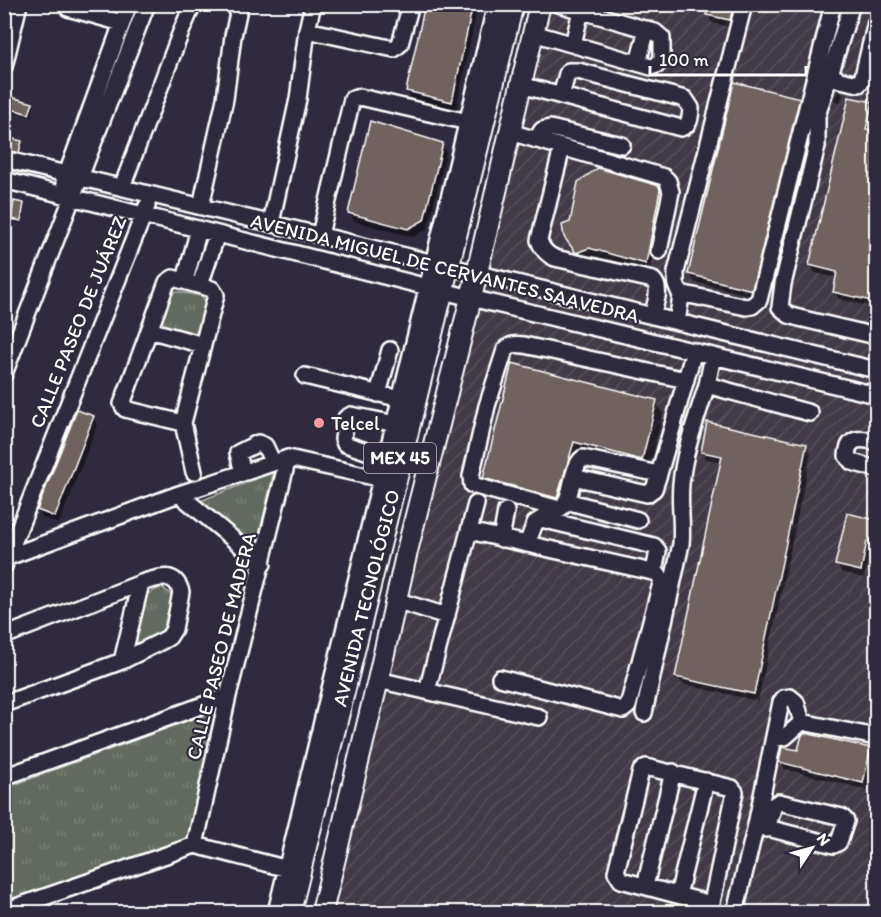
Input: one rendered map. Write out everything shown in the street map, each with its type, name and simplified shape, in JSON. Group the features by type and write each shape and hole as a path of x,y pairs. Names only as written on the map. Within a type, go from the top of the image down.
{"main road":[{"name":"AVENIDA TECNOLÓGICO","path":"290,912 293,870 440,264 513,4"},
{"name":"AVENIDA TECNOLÓGICO","path":"322,912 395,600 471,298 540,4"}],"street":[{"path":"4,67 19,4"},
{"path":"74,175 129,4"},
{"path":"4,374 74,175 147,4"},
{"path":"122,187 193,4"},
{"path":"201,206 225,99 233,36 240,4"},
{"path":"272,223 298,99 313,4"},
{"path":"308,30 394,49 400,44 411,4"},
{"path":"440,264 468,122 496,4"},
{"path":"533,33 638,63 655,66 660,64 662,38 655,32 558,4"},
{"path":"677,322 681,299 676,284 676,272 744,4"},
{"path":"680,293 747,307 759,300 833,4"},
{"path":"852,4 817,116 817,146 783,284 780,307 783,311 800,318 876,336"},
{"path":"68,8 122,23"},
{"path":"573,45 581,11"},
{"path":"830,75 840,80 859,84 862,80 876,22"},
{"path":"638,63 648,29"},
{"path":"521,85 561,96 681,128 690,121 691,105 685,99 578,71 569,71 561,96"},
{"path":"320,235 352,99 360,97 468,122"},
{"path":"536,140 542,130 550,128 622,145"},
{"path":"510,132 658,175 668,181 670,192 659,251"},
{"path":"562,148 539,240 542,247 547,254 555,258 653,280 658,288 652,316"},
{"name":"AVENIDA MIGUEL DE CERVANTES SAAVEDRA","path":"4,159 876,370"},
{"name":"AVENIDA MIGUEL DE CERVANTES SAAVEDRA","path":"4,180 471,298 876,395"},
{"name":"CALLE PASEO DE JUÁREZ","path":"6,561 152,194"},
{"path":"185,280 199,229"},
{"path":"200,285 217,234"},
{"path":"332,262 337,239"},
{"path":"183,423 125,409 122,404 167,282 173,278 215,290 216,295 183,423 194,472"},
{"path":"516,309 521,285"},
{"path":"276,912 293,870 401,399 435,288"},
{"path":"149,330 203,345"},
{"path":"659,474 583,458 578,464 564,507 557,509 475,488 471,482 488,406 505,350 509,346 524,345 686,380"},
{"path":"378,394 390,350"},
{"path":"573,477 647,494 654,489 694,351"},
{"path":"644,713 681,544 680,496 684,460 707,385 713,356"},
{"path":"827,383 832,360"},
{"path":"305,376 401,399"},
{"path":"707,385 810,413"},
{"path":"387,458 345,444 343,440 346,418 351,415 396,424"},
{"path":"876,442 855,440 849,445 848,456 852,462 876,469"},
{"path":"243,473 238,453 258,443 265,446 273,463"},
{"path":"6,561 179,494 288,458 382,478"},
{"name":"CALLE PASEO DE MADERA","path":"195,844 228,696 288,458"},
{"path":"179,494 263,564"},
{"path":"566,501 638,520"},
{"path":"427,691 476,504"},
{"path":"501,539 506,512"},
{"path":"527,544 535,523 541,519 654,546 657,551 654,572"},
{"path":"469,531 654,572 660,575 662,580 626,709 501,678"},
{"path":"4,636 141,583 165,576 177,583 181,592 174,629 169,637 122,661 4,704"},
{"path":"122,661 141,583"},
{"path":"395,600 447,616"},
{"path":"378,680 539,717"},
{"path":"4,777 228,696"},
{"path":"735,912 762,827 774,738 781,702 784,698 790,697 796,702 802,722"},
{"path":"802,722 876,737"},
{"path":"774,738 786,737 802,722"},
{"path":"649,766 706,781 732,788 736,795 711,908 678,895 621,880 615,872 642,771 649,766"},
{"path":"645,886 673,772"},
{"path":"678,895 706,781"},
{"path":"779,802 842,817 846,821 839,842 834,845 762,827 774,805 779,802"},
{"path":"4,911 195,844 293,870"}],"shaded area":[{"path":"544,5 876,5 876,912 326,912"}],"green space":[{"path":"174,291 202,296 206,302 196,334 166,326 161,320"},
{"path":"271,473 273,475 257,544 254,547 200,501"},
{"path":"162,587 172,595 163,630 157,637 138,645 135,640 147,594"},
{"path":"209,713 215,713 215,719 189,836 5,905 5,788"}],"building":[{"path":"425,4 473,4 452,102 406,91"},
{"path":"708,4 734,4 730,20 706,15"},
{"path":"734,82 800,98 752,290 688,274"},
{"path":"4,95 33,103 29,114 4,107"},
{"path":"849,97 873,102 866,129 876,131 876,302 833,292 837,272 809,265"},
{"path":"370,121 443,143 424,220 408,229 348,213"},
{"path":"9,138 22,141 19,153 6,150"},
{"path":"598,168 659,186 646,264 589,248 576,253 564,237 562,225 570,222 578,182"},
{"path":"14,201 24,203 21,221 11,219"},
{"path":"512,363 657,400 642,460 574,442 557,498 483,478"},
{"path":"77,410 94,416 55,517 37,510"},
{"path":"707,422 807,444 754,694 675,677 722,456 701,452"},
{"path":"847,513 876,520 875,543 867,541 861,571 835,565"},
{"path":"805,733 871,748 863,783 779,762 782,747 798,750 802,735"}],"place":[{"name":"Telcel","path":"319,423"}]}
